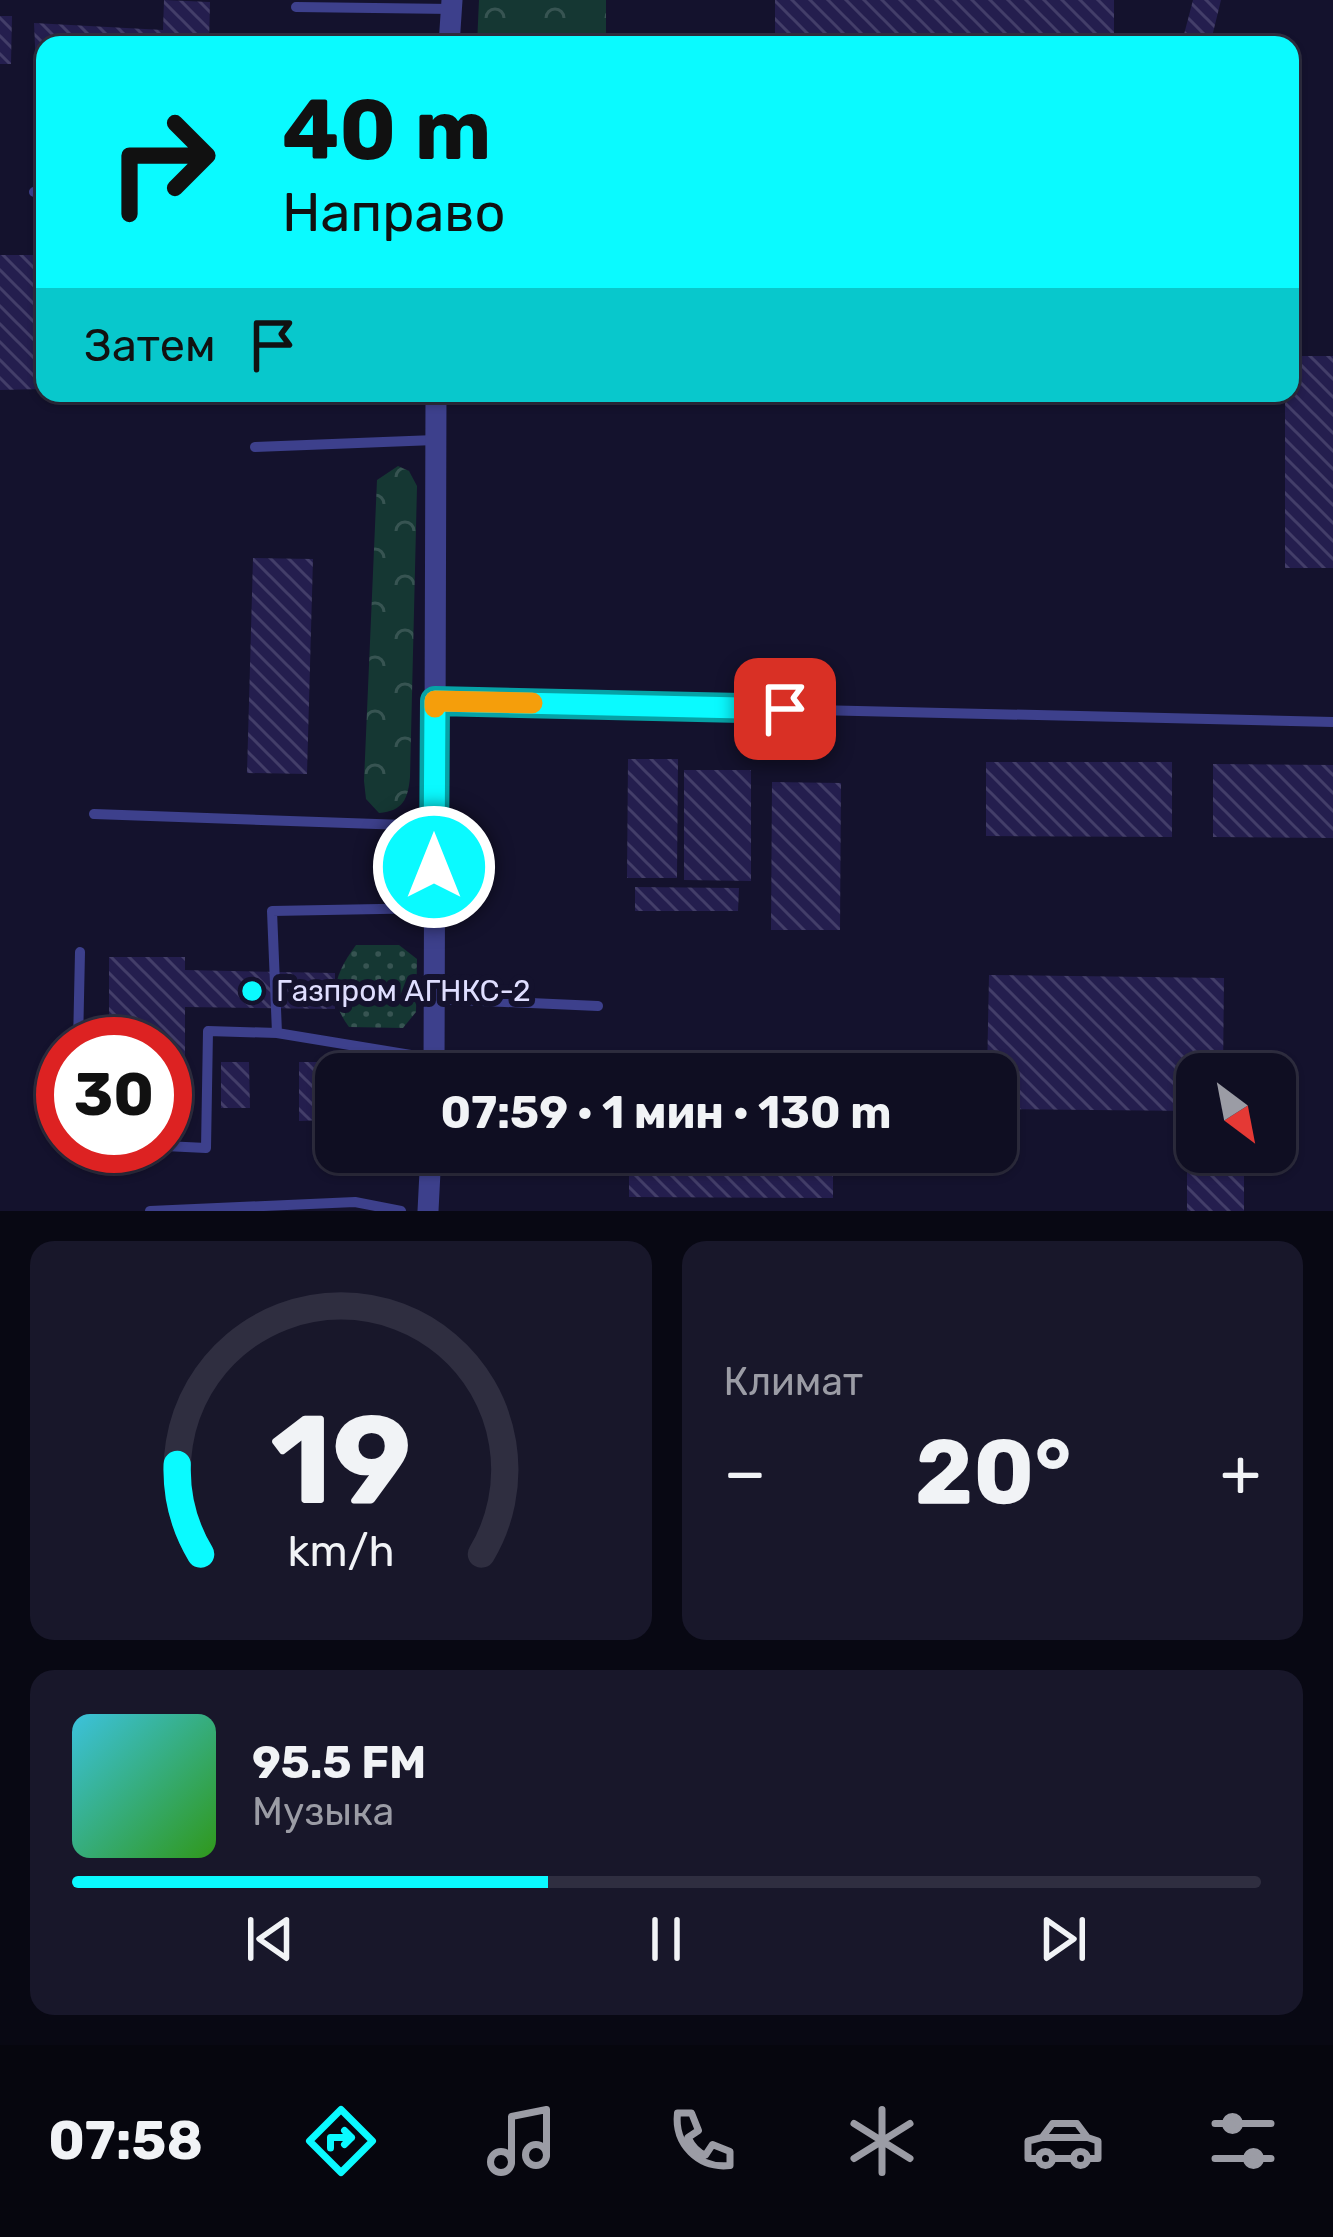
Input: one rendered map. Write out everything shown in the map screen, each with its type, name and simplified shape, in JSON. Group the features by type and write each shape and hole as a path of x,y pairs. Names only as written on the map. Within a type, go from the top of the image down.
{"street":[{"path":"450,36 452,4"},
{"path":"435,1053 436,402"},
{"path":"428,1211 430,1173"}],"lane":[{"path":"296,8 452,4"},
{"path":"255,446 435,440"},
{"path":"435,701 1333,722"},
{"path":"94,814 434,826"},
{"path":"277,1033 272,911 434,908"},
{"path":"79,1017 80,952"},
{"path":"437,999 598,1006"},
{"path":"192,1147 206,1148 208,1031 277,1033 370,1053"},
{"path":"150,1211 355,1202 401,1211"}],"green space":[{"path":"479,0 606,0 606,36 477,36"},
{"path":"398,466 409,471 417,486 410,777 403,802 379,813 366,799 364,781 377,480"},
{"path":"356,945 399,945 417,959 416,1012 403,1028 349,1027 342,1016 336,985"}],"building":[{"path":"164,0 210,2 209,36 36,36 36,70 34,23 163,30"},
{"path":"775,0 1114,0 1114,36 775,35"},
{"path":"1193,0 1221,0 1212,36 1184,36"},
{"path":"0,16 12,16 11,64 0,64"},
{"path":"0,255 36,255 36,389 0,390"},
{"path":"1299,356 1333,356 1333,568 1285,568 1285,402 1299,402"},
{"path":"253,558 313,559 307,774 247,773"},
{"path":"628,759 678,759 677,878 627,878"},
{"path":"986,762 1172,762 1172,837 986,836"},
{"path":"1213,764 1333,765 1333,838 1213,837"},
{"path":"684,770 751,770 751,881 684,880"},
{"path":"772,782 841,783 840,930 771,930"},
{"path":"635,887 739,888 738,911 635,911"},
{"path":"109,957 185,957 185,970 335,973 335,1009 185,1007 185,1017 109,1017"},
{"path":"989,975 1224,978 1223,1053 1176,1053 1176,1111 1017,1109 1017,1053 987,1053"},
{"path":"221,1062 249,1062 250,1108 221,1108"},
{"path":"299,1062 315,1062 315,1120 299,1121"},
{"path":"629,1173 833,1173 833,1198 629,1197"},
{"path":"1187,1173 1244,1173 1244,1211 1187,1211"}],"slow traffic":[{"path":"435,707 435,701 532,703"}],"place":[{"name":"Газпром АГНКС-2","path":"252,991"}],"route":[{"path":"434,867 435,701 785,709"}]}
